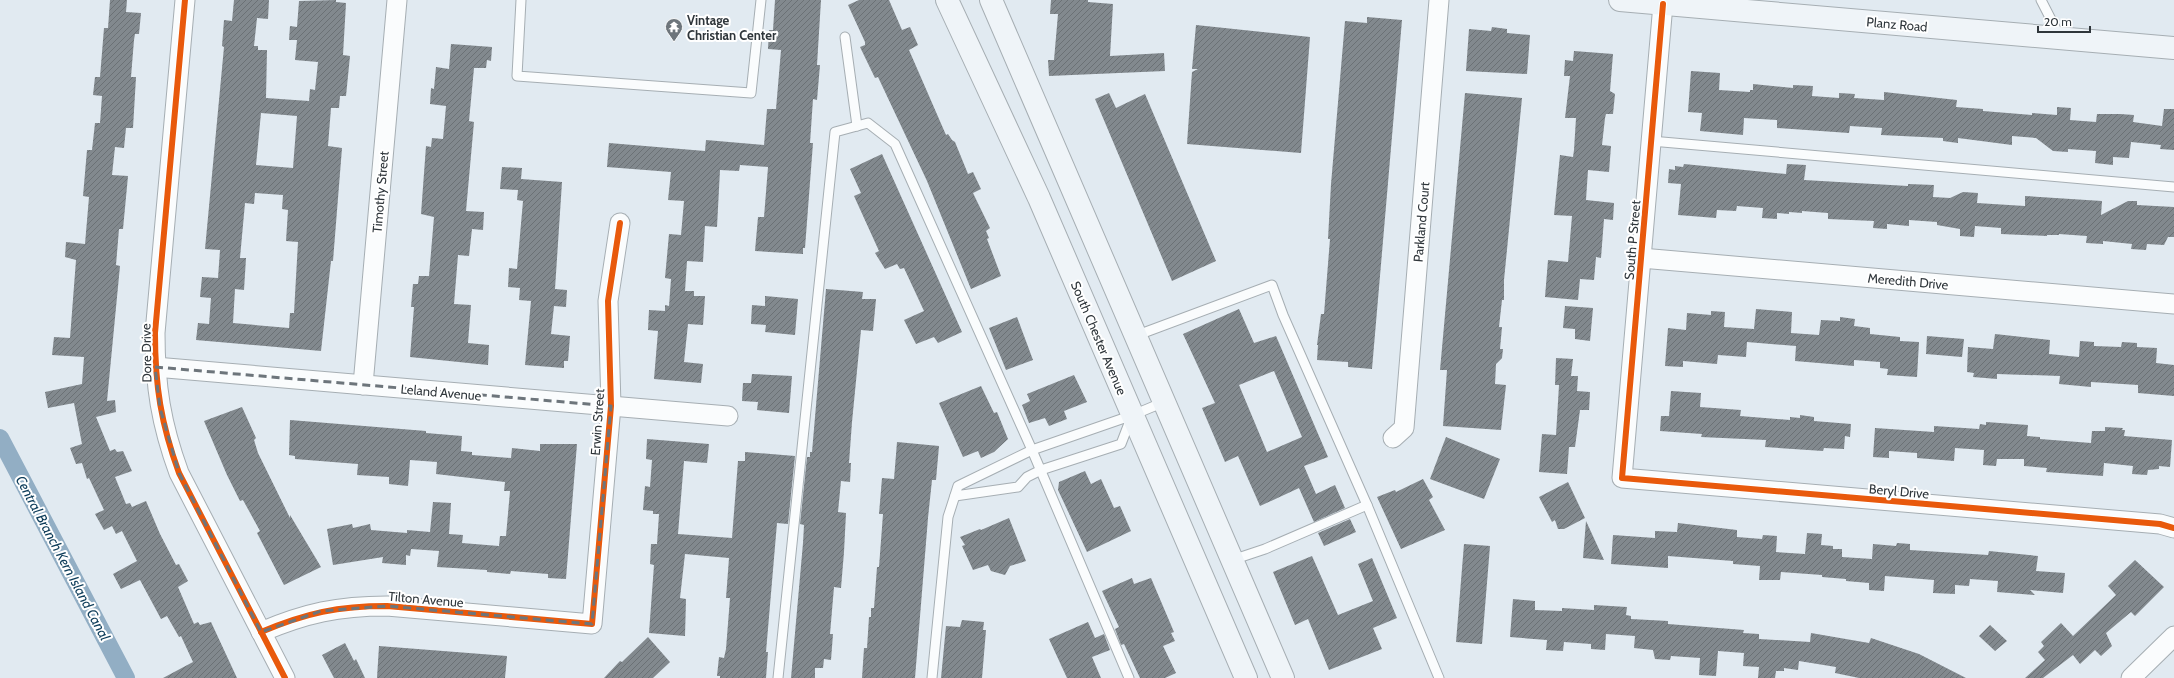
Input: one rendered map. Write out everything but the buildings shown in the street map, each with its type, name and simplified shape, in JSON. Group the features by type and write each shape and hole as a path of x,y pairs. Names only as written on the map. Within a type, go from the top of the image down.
{"main road":[{"name":"South Chester Avenue","path":"947,0 1039,198 1246,678"},
{"path":"991,0 1283,678"},
{"name":"Planz Road","path":"1632,0 1664,4 1730,5 2174,48"}],"street":[{"name":"Dore Drive","path":"185,0 155,332 155,367 160,408 167,439 179,473 285,678"},
{"name":"Timothy Street","path":"363,385 397,0"},
{"name":"Parkland Court","path":"1392,438 1404,428 1439,0"},
{"name":"South P Street","path":"1622,478 1664,4"},
{"name":"Erwin Street","path":"592,624 611,406 608,301 620,223"},
{"name":"Meredith Drive","path":"1642,258 2174,304"},
{"name":"Leland Avenue","path":"155,367 728,416"},
{"name":"Beryl Drive","path":"1622,478 2160,524 2174,528"},
{"name":"Tilton Avenue","path":"262,632 290,620 321,611 354,606 387,606 592,624"},
{"path":"2131,678 2174,636"}],"lane":[{"path":"521,0 517,76 751,93 761,0"},
{"path":"2041,0 2061,38"},
{"path":"845,37 857,126"},
{"path":"778,678 835,132 868,123 895,144 1041,470 1129,678"},
{"path":"1651,141 2174,187"},
{"path":"1135,336 1272,285 1283,315 1367,505 1439,678"},
{"path":"932,678 948,517 958,486 1032,450 1133,415 1164,402"},
{"path":"955,496 1018,487 1027,477 1041,470 1121,444 1133,415"},
{"path":"1232,560 1265,549 1367,505"}],"highlighted area":[{"path":"155,367 611,406 592,624 387,606 321,611 261,632 179,473 160,408"}],"waterway":[{"name":"Central Branch Kern Island Canal","path":"0,438 126,678"}],"cycle path":[{"path":"185,0 155,333 156,370 160,404 163,421 179,473 285,678"},
{"path":"1663,4 1622,478 2160,524 2174,528"},
{"path":"261,632 308,615 337,609 369,606 387,606 592,624 611,406 608,301 620,223"}],"place":[{"name":"Vintage Christian Center","path":"674,42"}]}
